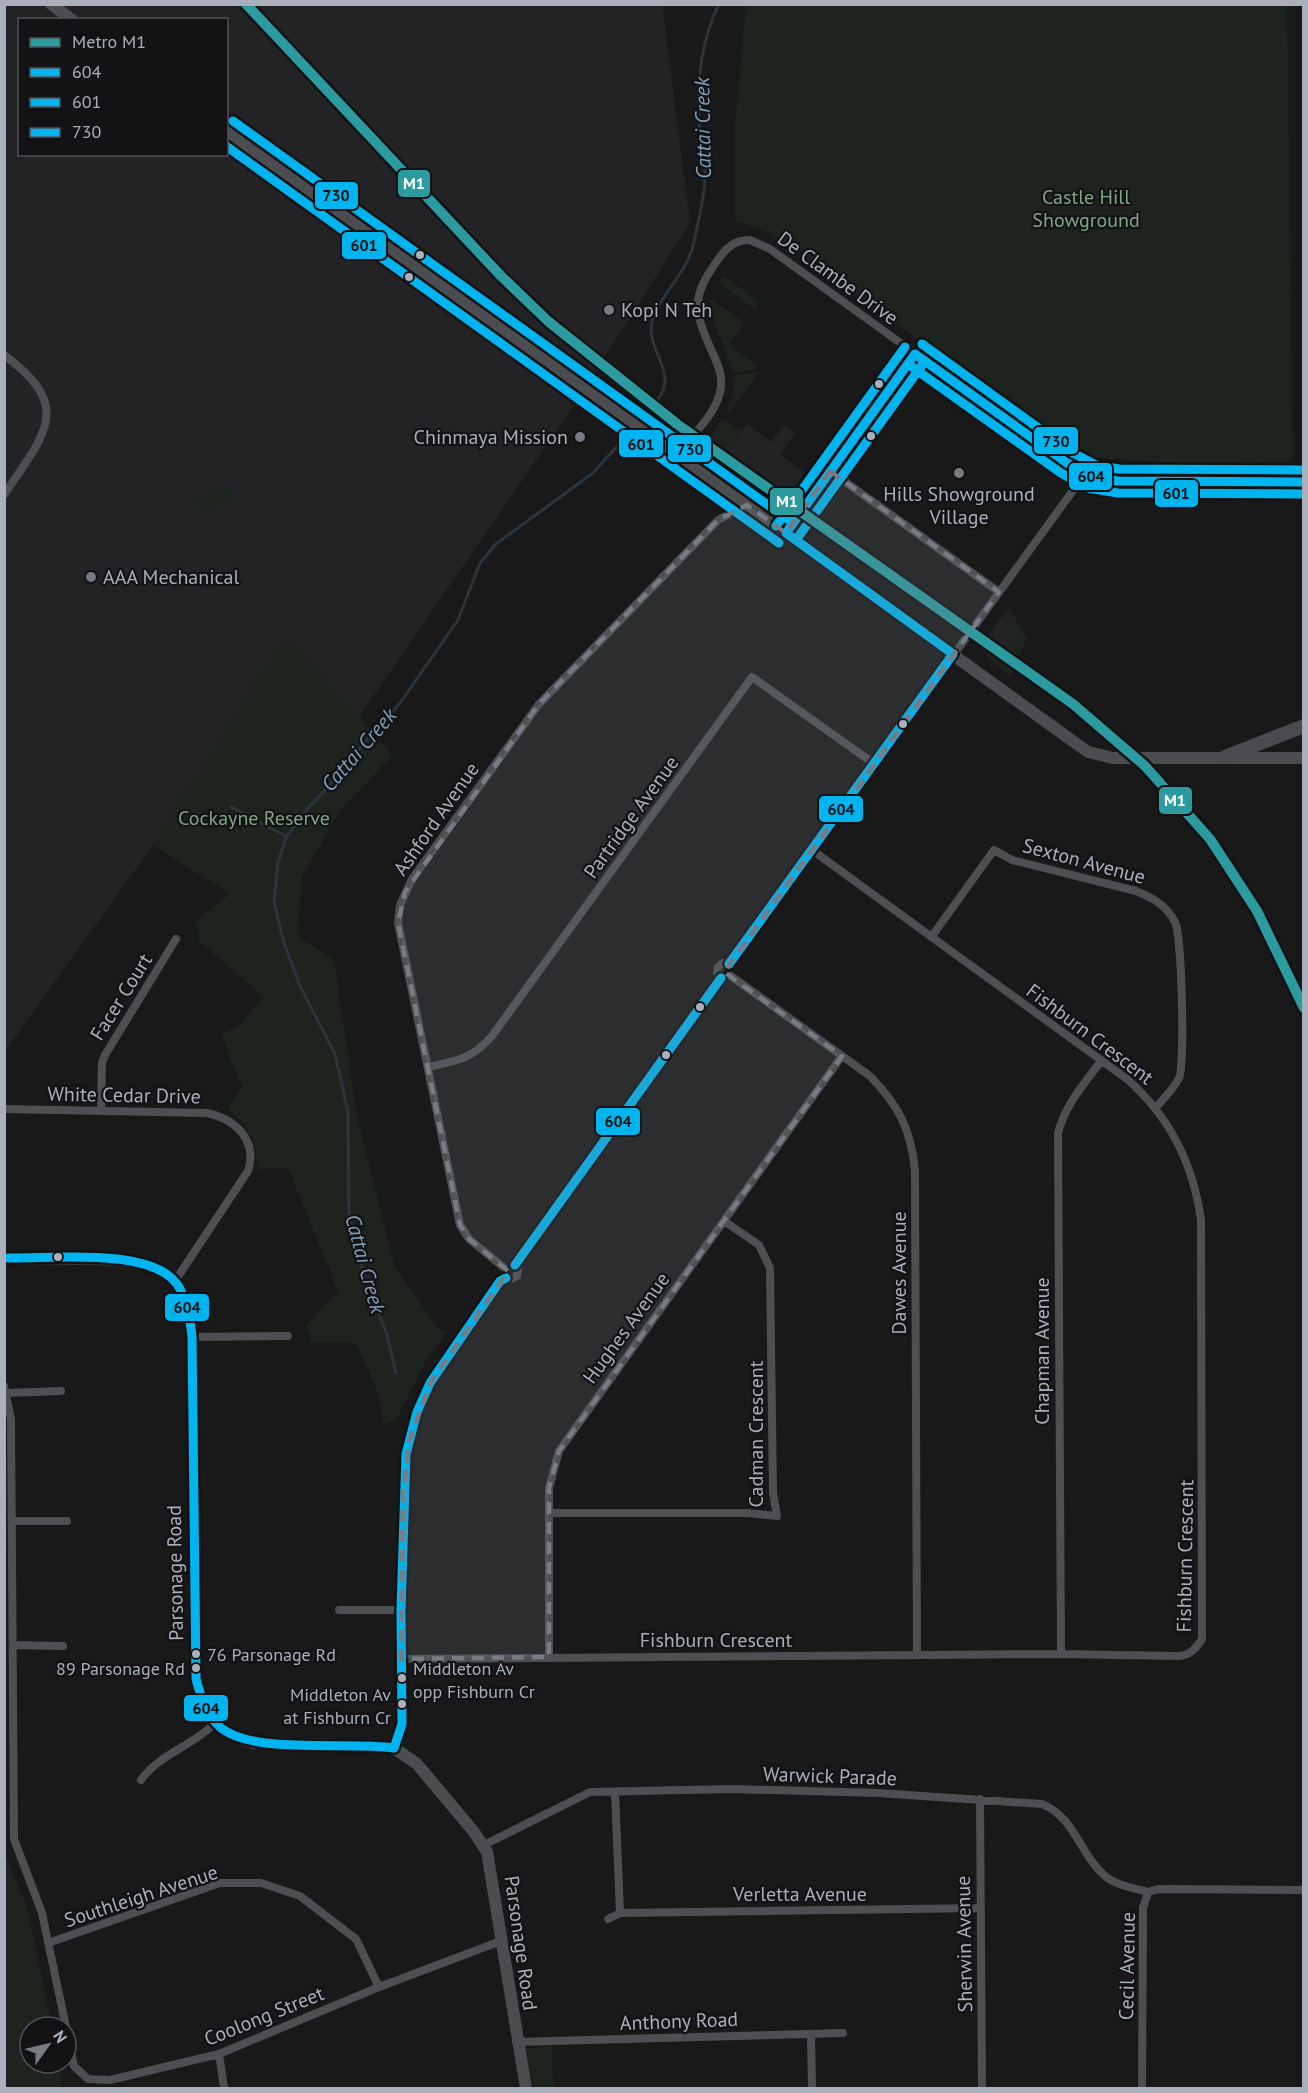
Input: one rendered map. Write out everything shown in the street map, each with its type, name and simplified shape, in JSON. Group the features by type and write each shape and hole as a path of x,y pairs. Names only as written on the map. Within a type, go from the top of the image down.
{"main road":[{"path":"51,4 69,18"},
{"path":"228,132 1088,752 1113,758 1304,758"},
{"path":"1225,757 1304,726"},
{"name":"Parsonage Road","path":"6,1258 134,1260 152,1265 175,1281 188,1303 192,1337 196,1679 205,1708 215,1723"},
{"path":"215,1723 232,1735 253,1743 394,1748"},
{"name":"Parsonage Road","path":"394,1748 424,1771 484,1845 489,1860 516,2042 526,2088"}],"street":[{"name":"De Clambe Drive","path":"677,455 712,410 719,394 719,369 698,318 697,299 705,278 723,253 735,243 750,240 764,244 1085,474 1118,481 1304,482"},
{"path":"786,533 915,354"},
{"path":"4,355 30,375 41,389 47,404 47,421 43,436 4,495"},
{"path":"831,471 999,592"},
{"path":"729,964 1085,474"},
{"name":"Ashford Avenue","path":"503,1267 469,1239 460,1225 399,923 400,905 405,892 539,704 718,520 747,505"},
{"name":"Partridge Avenue","path":"428,1067 464,1059 479,1050 492,1036 752,677 873,764"},
{"name":"Fishburn Crescent","path":"401,1659 1061,1654 1186,1656 1196,1649 1202,1639 1201,1220 1191,1171 1181,1148 1156,1107 1127,1079 812,850"},
{"name":"Sexton Avenue","path":"932,936 994,850 1012,860 1136,891 1154,899 1167,910 1176,924 1180,954 1182,1057 1179,1077 1156,1107"},
{"name":"Facer Court","path":"101,1110 102,1063 105,1055 176,939"},
{"path":"515,1264 721,978 731,976 733,970 729,964 723,963 718,967 717,973 721,978"},
{"name":"Dawes Avenue","path":"731,976 870,1076 888,1094 913,1143 917,1655"},
{"name":"Hughes Avenue","path":"549,1657 549,1513 551,1474 559,1451 842,1056"},
{"name":"Chapman Avenue","path":"1061,1654 1058,1133 1062,1117 1101,1061"},
{"name":"White Cedar Drive","path":"4,1109 207,1113 228,1119 243,1133 249,1149 248,1171 175,1281"},
{"name":"Cadman Crescent","path":"549,1513 748,1513 777,1516 773,1493 771,1268 759,1245 724,1221"},
{"path":"506,1278 502,1274 503,1267 508,1263 515,1264"},
{"path":"394,1748 402,1724 400,1610 404,1469 417,1412 441,1364 500,1281 516,1277 518,1270 515,1264"},
{"path":"192,1337 288,1336"},
{"path":"5,1389 61,1391"},
{"name":"Coolong Street","path":"5,1389 11,1419 14,1839 38,1902 63,2015"},
{"path":"12,1521 67,1521"},
{"path":"339,1610 400,1610"},
{"path":"13,1645 63,1646"},
{"path":"141,1780 153,1766 197,1740 215,1723"},
{"name":"Warwick Parade","path":"484,1845 590,1792 732,1789 980,1799 1042,1804 1050,1807 1066,1821 1104,1875 1116,1883 1148,1892"},
{"path":"615,1792 620,1914"},
{"name":"Sherwin Avenue","path":"980,1799 982,2088"},
{"name":"Southleigh Avenue","path":"48,1943 220,1883 261,1883 300,1896 356,1939 378,1987"},
{"name":"Cecil Avenue","path":"1142,2088 1143,1908 1148,1892 1158,1889 1304,1890"},
{"name":"Verletta Avenue","path":"608,1919 620,1914 980,1908"},
{"name":"Coolong Street","path":"78,2070 88,2079 110,2080 219,2054 378,1987 501,1941"},
{"name":"Anthony Road","path":"516,2042 843,2033"},
{"path":"811,2034 812,2088"},
{"path":"219,2054 224,2088"}],"highlighted area":[{"path":"830,471 999,592 724,972 842,1056 559,1451 549,1488 549,1657 401,1659 403,1496 409,1441 430,1383 508,1271 469,1239 460,1225 398,923 405,892 539,704 718,520 747,505 786,533"}],"shaded area":[{"path":"5,5 666,5 663,9 690,223 577,401 359,717 286,637 153,845 6,1050"},
{"path":"747,424 771,442 784,425 795,433 780,455 805,473 783,503 722,460"},
{"path":"1002,617 1013,625 1019,634 1000,660 980,645"}],"green space":[{"name":"Castle Hill Showground","path":"746,5 1287,5 1293,456 1285,464 1223,466 1083,457 771,234 735,220 734,136"},
{"path":"723,276 760,302 755,309 718,283"},
{"path":"710,299 745,323 729,345 759,367 734,373 711,315"},
{"path":"760,371 730,412 727,410 733,393 734,376"},
{"path":"722,418 742,431 722,459 729,465 727,468 707,454 703,448"},
{"path":"837,485 844,488 819,523 813,518 826,495"},
{"path":"228,487 233,504 199,513 194,497"},
{"path":"1009,608 1027,638 1010,677 980,649 980,645 1000,660 1018,634 1011,628 1012,624 1002,617"},
{"name":"Cockayne Reserve","path":"286,636 393,755 340,810 302,877 298,937 334,960 357,1116 394,1265 439,1330 447,1331 425,1362 397,1419 384,1424 378,1393 356,1343 310,1342 311,1336 306,1326 338,1291 288,1168 257,1169 256,1151 251,1135 242,1121 228,1109 242,1087 221,1035 238,1026 264,997 199,941 199,931 194,922 230,894 153,845"},
{"path":"4,1852 28,1910 50,2015 18,2015 18,2075 61,2075 62,2086 5,2088"},
{"path":"552,2046 553,2088 534,2088 526,2049"}],"waterway":[{"name":"Cattai Creek","path":"644,413 658,398 664,387 665,378 653,341 652,322 661,302 691,253 702,203 705,172 698,91 704,46 719,4"},
{"name":"Cattai Creek","path":"396,1373 387,1335 364,1275 349,1217 348,1112 335,1054 300,986 284,943 274,902 278,862 287,836 310,806 346,768 360,748 400,703 458,620 480,563 496,544 593,473 627,435"},
{"path":"231,807 287,837"}],"metro line":[{"name":"M1","path":"246,4 501,276 549,322 677,424 1073,704 1145,766 1210,839 1257,911 1304,1008"}],"transit line":[{"name":"730","path":"233,121 793,523"},
{"name":"601","path":"228,147 779,543"},
{"name":"730","path":"922,344 1073,453 1096,465 1119,469 1304,470"},
{"name":"730","path":"776,526 905,347"},
{"name":"604","path":"915,354 1067,463 1092,477 1118,481 1304,482"},
{"name":"604","path":"786,533 915,354"},
{"name":"601","path":"796,540 925,361"},
{"name":"601","path":"908,364 1061,473 1088,488 1118,493 1304,494"},
{"name":"604","path":"786,533 953,654"},
{"name":"604","path":"729,964 953,654"},
{"name":"604","path":"515,1265 721,978"},
{"name":"604","path":"8,1258 98,1258 145,1264 164,1272 177,1284 184,1296 192,1337 196,1679 211,1717 221,1728 236,1736 256,1742 303,1746 394,1748"},
{"name":"604","path":"394,1748 402,1724 401,1610 406,1454 417,1412 430,1383 500,1281 506,1278"}],"place":[{"name":"Kopi N Teh","path":"609,310"},
{"name":"Chinmaya Mission","path":"580,437"},
{"name":"Hills Showground Village","path":"959,473"},
{"name":"AAA Mechanical","path":"91,577"},
{"name":"76 Parsonage Rd","path":"196,1654"},
{"name":"89 Parsonage Rd","path":"196,1668"},
{"name":"Middleton Av opp Fishburn Cr","path":"402,1678"},
{"name":"Middleton Av at Fishburn Cr","path":"402,1704"}]}
